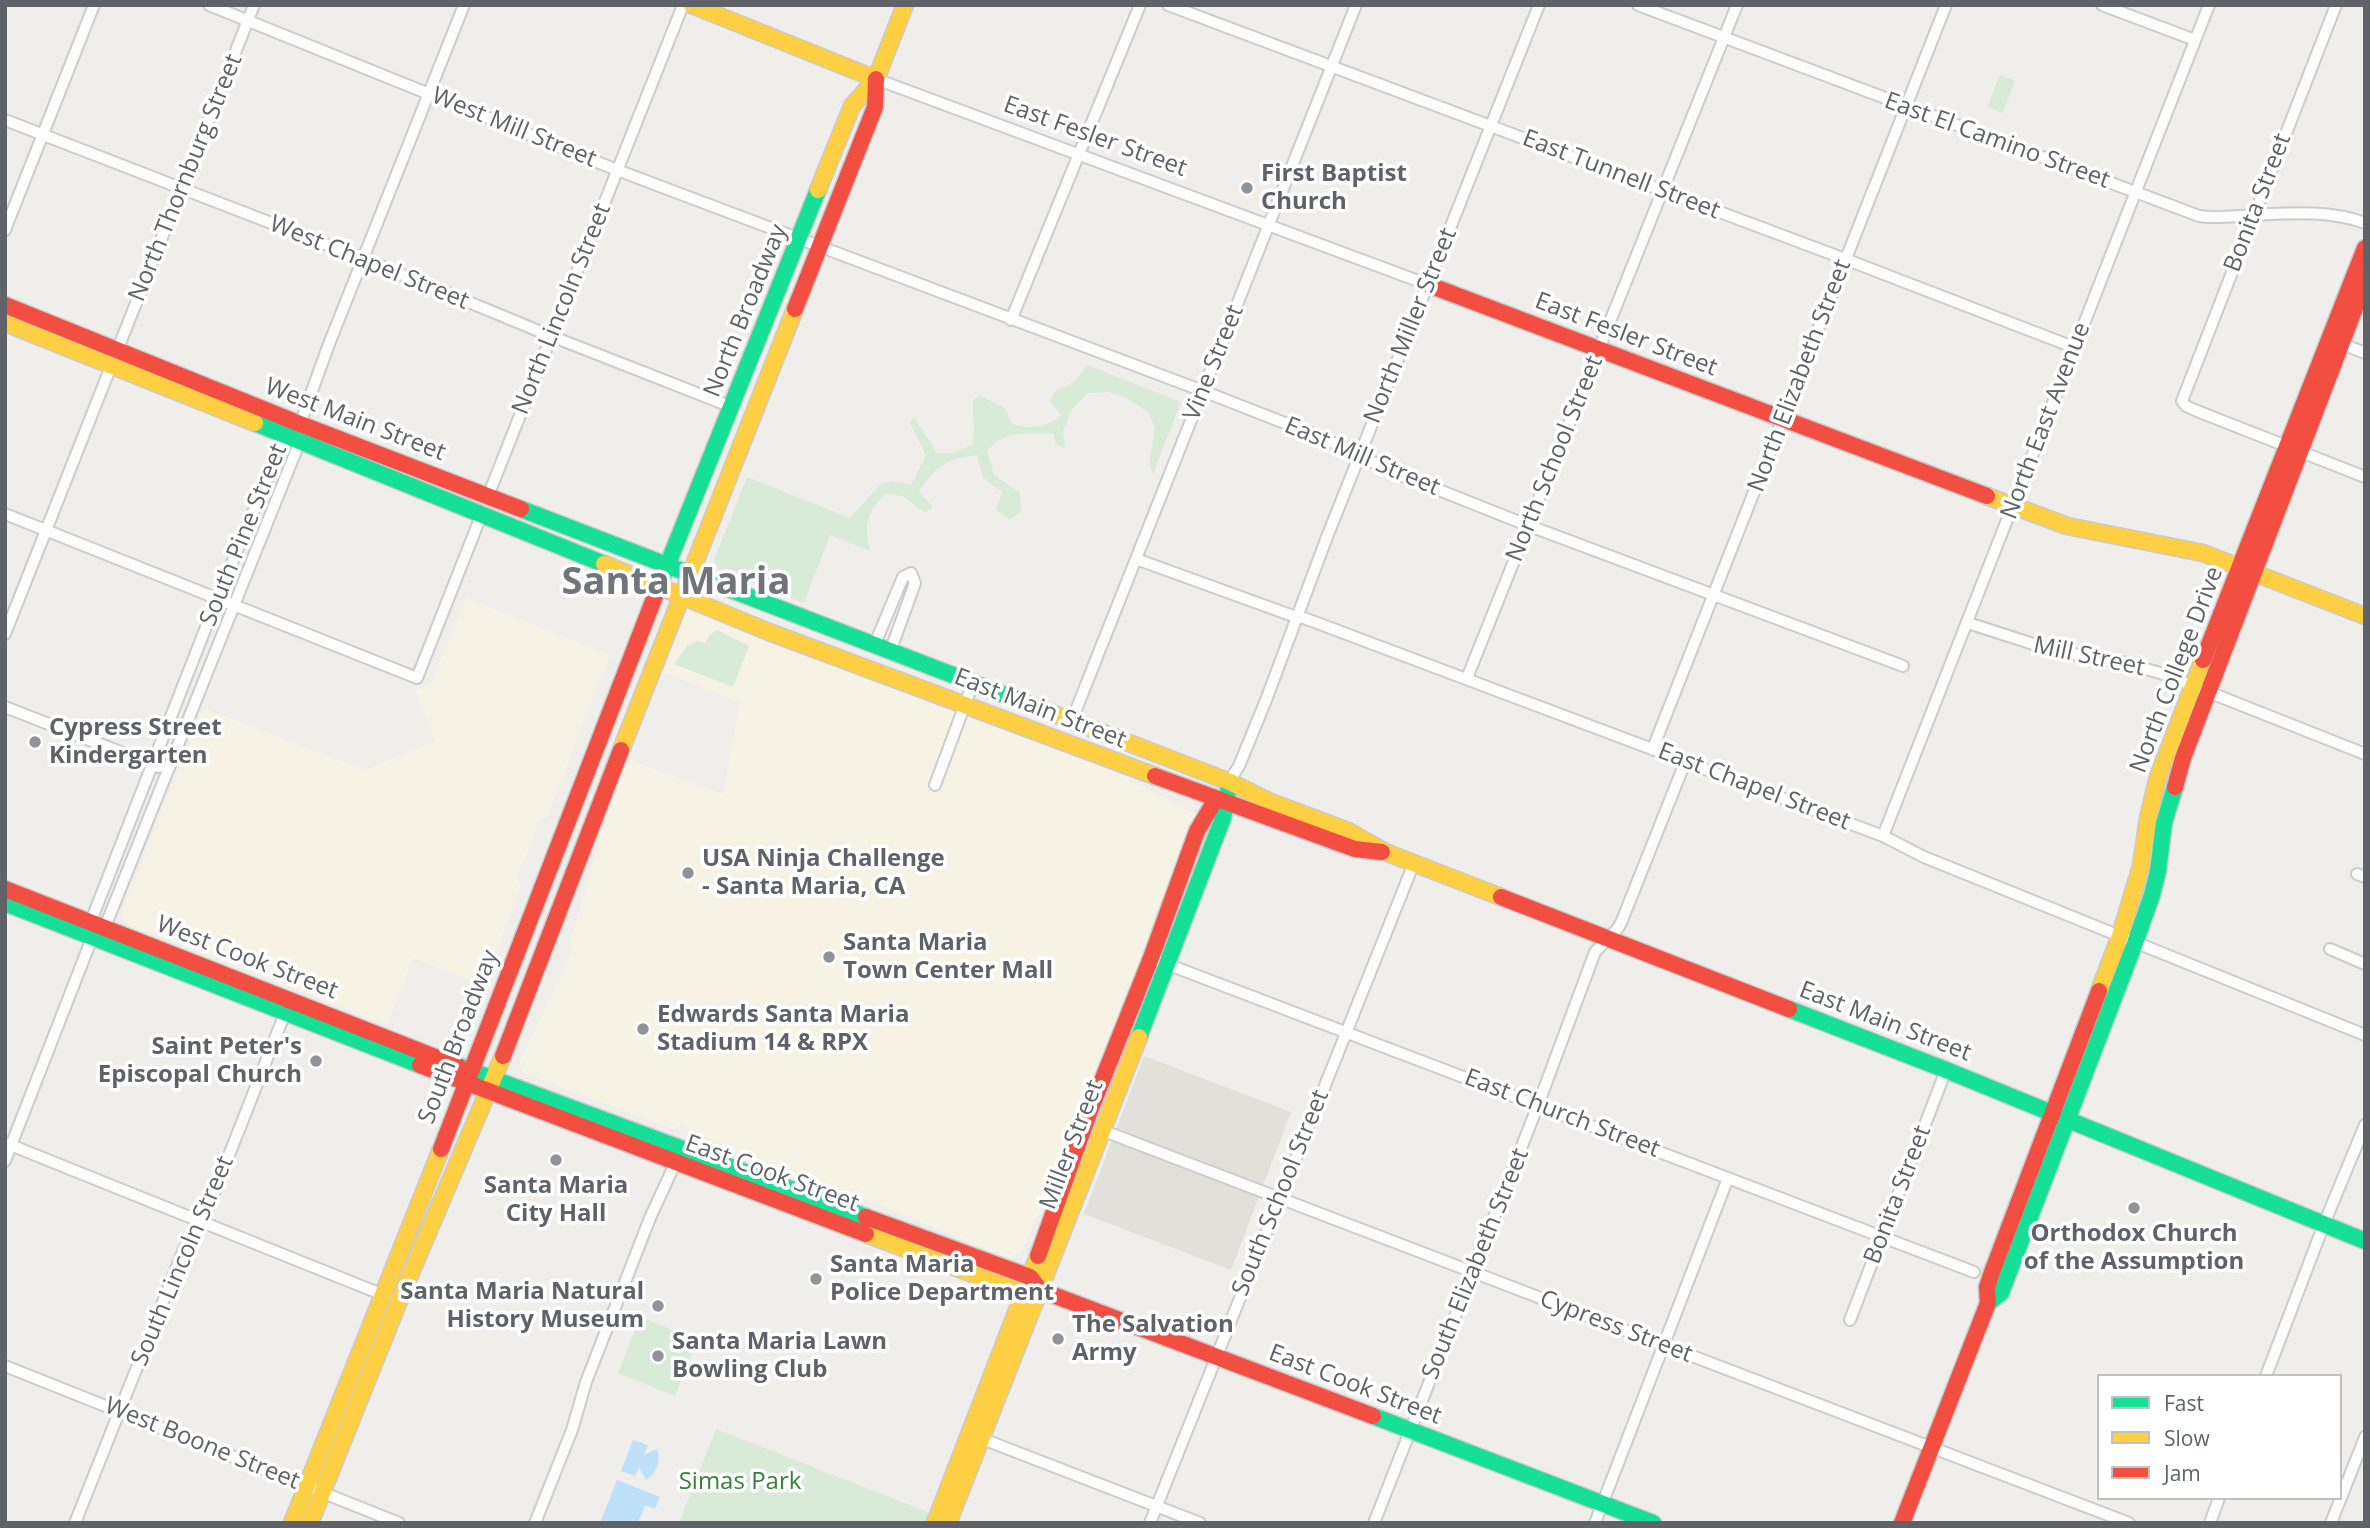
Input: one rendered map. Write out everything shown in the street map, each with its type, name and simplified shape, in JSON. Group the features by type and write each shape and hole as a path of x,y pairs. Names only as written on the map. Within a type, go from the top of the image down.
{"main road":[{"path":"692,5 876,79"},
{"name":"North Broadway","path":"690,575 875,107 876,79 905,5"},
{"name":"North Broadway","path":"668,566 852,106 876,79"},
{"name":"North College Drive","path":"2059,1116 2138,878 2158,777 2202,688 2335,341 2365,248"},
{"name":"North College Drive","path":"2335,341 2365,282"},
{"name":"East Fesler Street","path":"1429,285 2067,526 2203,553 2365,615"},
{"name":"West Main Street","path":"5,305 300,424 690,575"},
{"name":"West Main Street","path":"5,323 681,596"},
{"path":"389,477 417,482 474,501 485,501 488,496"},
{"path":"481,516 486,510 493,510 556,530 586,534"},
{"name":"South Broadway","path":"292,1523 668,566"},
{"name":"South Broadway","path":"310,1523 399,1301 491,1085 690,575"},
{"name":"East Main Street","path":"690,575 1230,782 1253,794 1365,838 1385,852 1612,936 2326,1220 2365,1241"},
{"name":"East Main Street","path":"681,596 769,632 1355,849 1385,852"},
{"name":"North College Drive","path":"2059,1116 2136,943 2158,871 2169,801 2202,688"},
{"name":"Miller Street","path":"935,1523 975,1436 1035,1283 1104,1131 1167,964 1230,782"},
{"name":"Miller Street","path":"1035,1283 1090,1111 1151,958 1196,831 1222,800"},
{"name":"West Cook Street","path":"5,889 96,929 491,1085"},
{"name":"West Cook Street","path":"5,903 96,929"},
{"name":"East Cook Street","path":"491,1085 684,1148 1024,1293"},
{"name":"East Cook Street","path":"491,1085 675,1162 1035,1283 1216,1356 1653,1523"},
{"path":"1902,1523 1988,1303 1987,1287 2059,1116"},
{"path":"1024,1293 1035,1283"},
{"name":"Miller Street","path":"948,1523 1024,1293"}],"street":[{"path":"5,230 94,5"},
{"name":"West Mill Street","path":"209,5 617,170 820,248"},
{"name":"North Thornburg Street","path":"5,634 254,5"},
{"path":"300,424 464,5"},
{"name":"North Lincoln Street","path":"488,496 683,5"},
{"path":"1011,320 1140,5"},
{"name":"East Tunnell Street","path":"1168,5 2073,347"},
{"name":"Vine Street","path":"1072,720 1356,5"},
{"name":"North Miller Street","path":"1230,782 1266,700 1359,456 1539,5"},
{"name":"East El Camino Street","path":"1638,5 2199,216 2216,218 2309,214 2344,217 2365,223"},
{"name":"North School Street","path":"1467,678 1737,5"},
{"name":"North Elizabeth Street","path":"1653,748 1946,5"},
{"path":"2102,5 2195,40"},
{"name":"North East Avenue","path":"1883,836 2209,5"},
{"name":"Bonita Street","path":"2294,449 2197,411 2182,401 2336,5"},
{"name":"East Fesler Street","path":"876,79 1429,285"},
{"name":"West Chapel Street","path":"5,120 364,259 551,337 732,407"},
{"name":"East Mill Street","path":"820,248 1203,391 1324,438 1359,456 1527,525 1903,666"},
{"path":"2335,341 2365,353"},
{"name":"South Pine Street","path":"96,929 152,765 217,598 284,435 300,424"},
{"name":"South Pine Street","path":"5,1161 8,1144 96,929 168,771 300,441 300,424"},
{"path":"2294,449 2365,477"},
{"path":"5,514 417,678 481,516"},
{"name":"East Chapel Street","path":"1136,559 1467,678 1883,836 1924,857 2365,1035"},
{"path":"874,646 903,577 911,573 915,583 890,652"},
{"name":"Mill Street","path":"1968,623 2035,646 2126,663 2202,688 2365,754"},
{"path":"936,785 972,683"},
{"path":"5,706 168,771"},
{"path":"1612,936 1686,760"},
{"name":"South School Street","path":"1150,1523 1414,863"},
{"name":"South Elizabeth Street","path":"1374,1523 1595,952 1612,936"},
{"path":"2330,949 2365,964"},
{"name":"East Church Street","path":"1151,958 1974,1272"},
{"name":"South Lincoln Street","path":"75,1523 184,1250 202,1221 287,1006"},
{"name":"Bonita Street","path":"1850,1320 1946,1070"},
{"path":"2267,1374 2365,1125"},
{"name":"Cypress Street","path":"1104,1131 2129,1523"},
{"path":"8,1144 399,1301"},
{"path":"535,1523 649,1220 684,1148"},
{"path":"1595,1523 1728,1178"},
{"name":"West Boone Street","path":"5,1366 399,1523"},
{"path":"975,1436 1200,1523"},
{"path":"2342,1497 2365,1437"},
{"path":"2210,1523 2218,1500"},
{"path":"2332,1523 2341,1500"}],"shaded area":[{"path":"466,598 610,655 547,817 540,820 517,878 521,887 483,985 413,958 387,1025 125,923 121,913 200,714 208,710 365,770 435,741 415,690 431,684"},
{"path":"682,601 1065,745 1199,816 1076,1137 1020,1253 1008,1257 804,1175 712,1142 704,1135 682,1125 673,1129 524,1073 520,1066 520,1060 572,948 571,939 623,758 723,794 740,702 655,669"},
{"path":"1144,1056 1291,1112 1231,1270 1084,1214"}],"green space":[{"path":"2000,75 2015,81 2003,113 1987,107"},
{"path":"1087,365 1181,402 1153,474 1149,464 1155,428 1148,412 1126,398 1108,392 1088,393 1072,409 1063,431 1065,448 1056,444 1053,433 1026,433 1001,439 987,451 994,475 1020,493 1021,512 1010,519 996,510 1002,492 983,478 977,455 950,462 931,476 919,491 933,507 925,513 903,496 885,494 868,520 870,551 830,535 804,603 719,570 714,560 747,477 850,518 881,484 893,481 911,485 926,455 910,423 914,417 937,453 952,453 972,445 973,401 979,395 1005,408 1012,424 1025,427 1044,425 1061,415 1050,401 1055,392 1075,380"},
{"path":"717,630 749,646 733,687 674,664 687,646 697,641 705,643"},
{"name":"Santa Maria Lawn Bowling Club","path":"640,1317 697,1339 675,1396 618,1373"},
{"name":"Simas Park","path":"716,1429 930,1513 927,1523 679,1523"}],"water":[{"path":"633,1440 648,1445 644,1455 657,1449 657,1467 646,1480 639,1467 635,1476 621,1471"},
{"path":"617,1480 660,1497 655,1509 645,1505 638,1523 600,1523"}],"traffic: fast":[{"path":"657,591 818,190"},
{"path":"255,423 604,564"},
{"path":"521,509 1054,714"},
{"path":"1139,1037 1223,818 1230,782"},
{"path":"1988,1303 2001,1293 2135,943 2152,895 2164,823 2175,787"},
{"path":"5,903 420,1065"},
{"path":"1789,1009 2365,1241"},
{"path":"458,1066 866,1217"},
{"path":"1373,1416 1653,1523"}],"traffic: slow":[{"path":"692,5 876,79"},
{"path":"818,190 852,106 876,79 905,5"},
{"path":"621,750 795,309"},
{"path":"5,323 255,423"},
{"path":"1987,496 2067,526 2203,553 2365,616"},
{"path":"604,564 769,632 1155,776"},
{"path":"2099,991 2120,936 2141,866 2148,818 2158,777 2203,660"},
{"path":"1054,714 1230,782 1268,801 1348,831 1385,852 1501,897"},
{"path":"948,1523 1139,1037"},
{"path":"310,1523 399,1301 503,1056"},
{"path":"292,1523 441,1149"},
{"path":"866,1234 1024,1293 1040,1290"},
{"path":"935,1523 1038,1256"}],"traffic: jam":[{"path":"795,309 875,107 876,79"},
{"path":"2203,660 2365,248"},
{"path":"2175,787 2183,758 2365,282"},
{"path":"1429,285 1987,496"},
{"path":"5,305 300,424 521,509"},
{"path":"441,1149 657,591"},
{"path":"503,1056 621,750"},
{"path":"1155,776 1355,849 1382,852"},
{"path":"1038,1256 1090,1111 1151,958 1197,831 1216,799"},
{"path":"5,889 458,1066"},
{"path":"1501,897 1789,1009"},
{"path":"1902,1523 1988,1303 1987,1287 1992,1272 2099,991"},
{"path":"420,1065 866,1234"},
{"path":"866,1217 1030,1277 1040,1290 1373,1416"}],"place":[{"name":"First Baptist Church","path":"1247,188"},
{"name":"Cypress Street Kindergarten","path":"35,742"},
{"name":"USA Ninja Challenge - Santa Maria, CA","path":"688,873"},
{"name":"Santa Maria Town Center Mall","path":"829,957"},
{"name":"Edwards Santa Maria Stadium 14 & RPX","path":"643,1029"},
{"name":"Saint Peter's Episcopal Church","path":"316,1061"},
{"name":"Santa Maria City Hall","path":"556,1160"},
{"name":"Orthodox Church of the Assumption","path":"2134,1208"},
{"name":"Santa Maria Police Department","path":"816,1279"},
{"name":"Santa Maria Natural History Museum","path":"658,1306"},
{"name":"The Salvation Army","path":"1058,1339"},
{"name":"Santa Maria Lawn Bowling Club","path":"658,1356"}],"district":[{"name":"Santa Maria","path":"676,583"}]}
